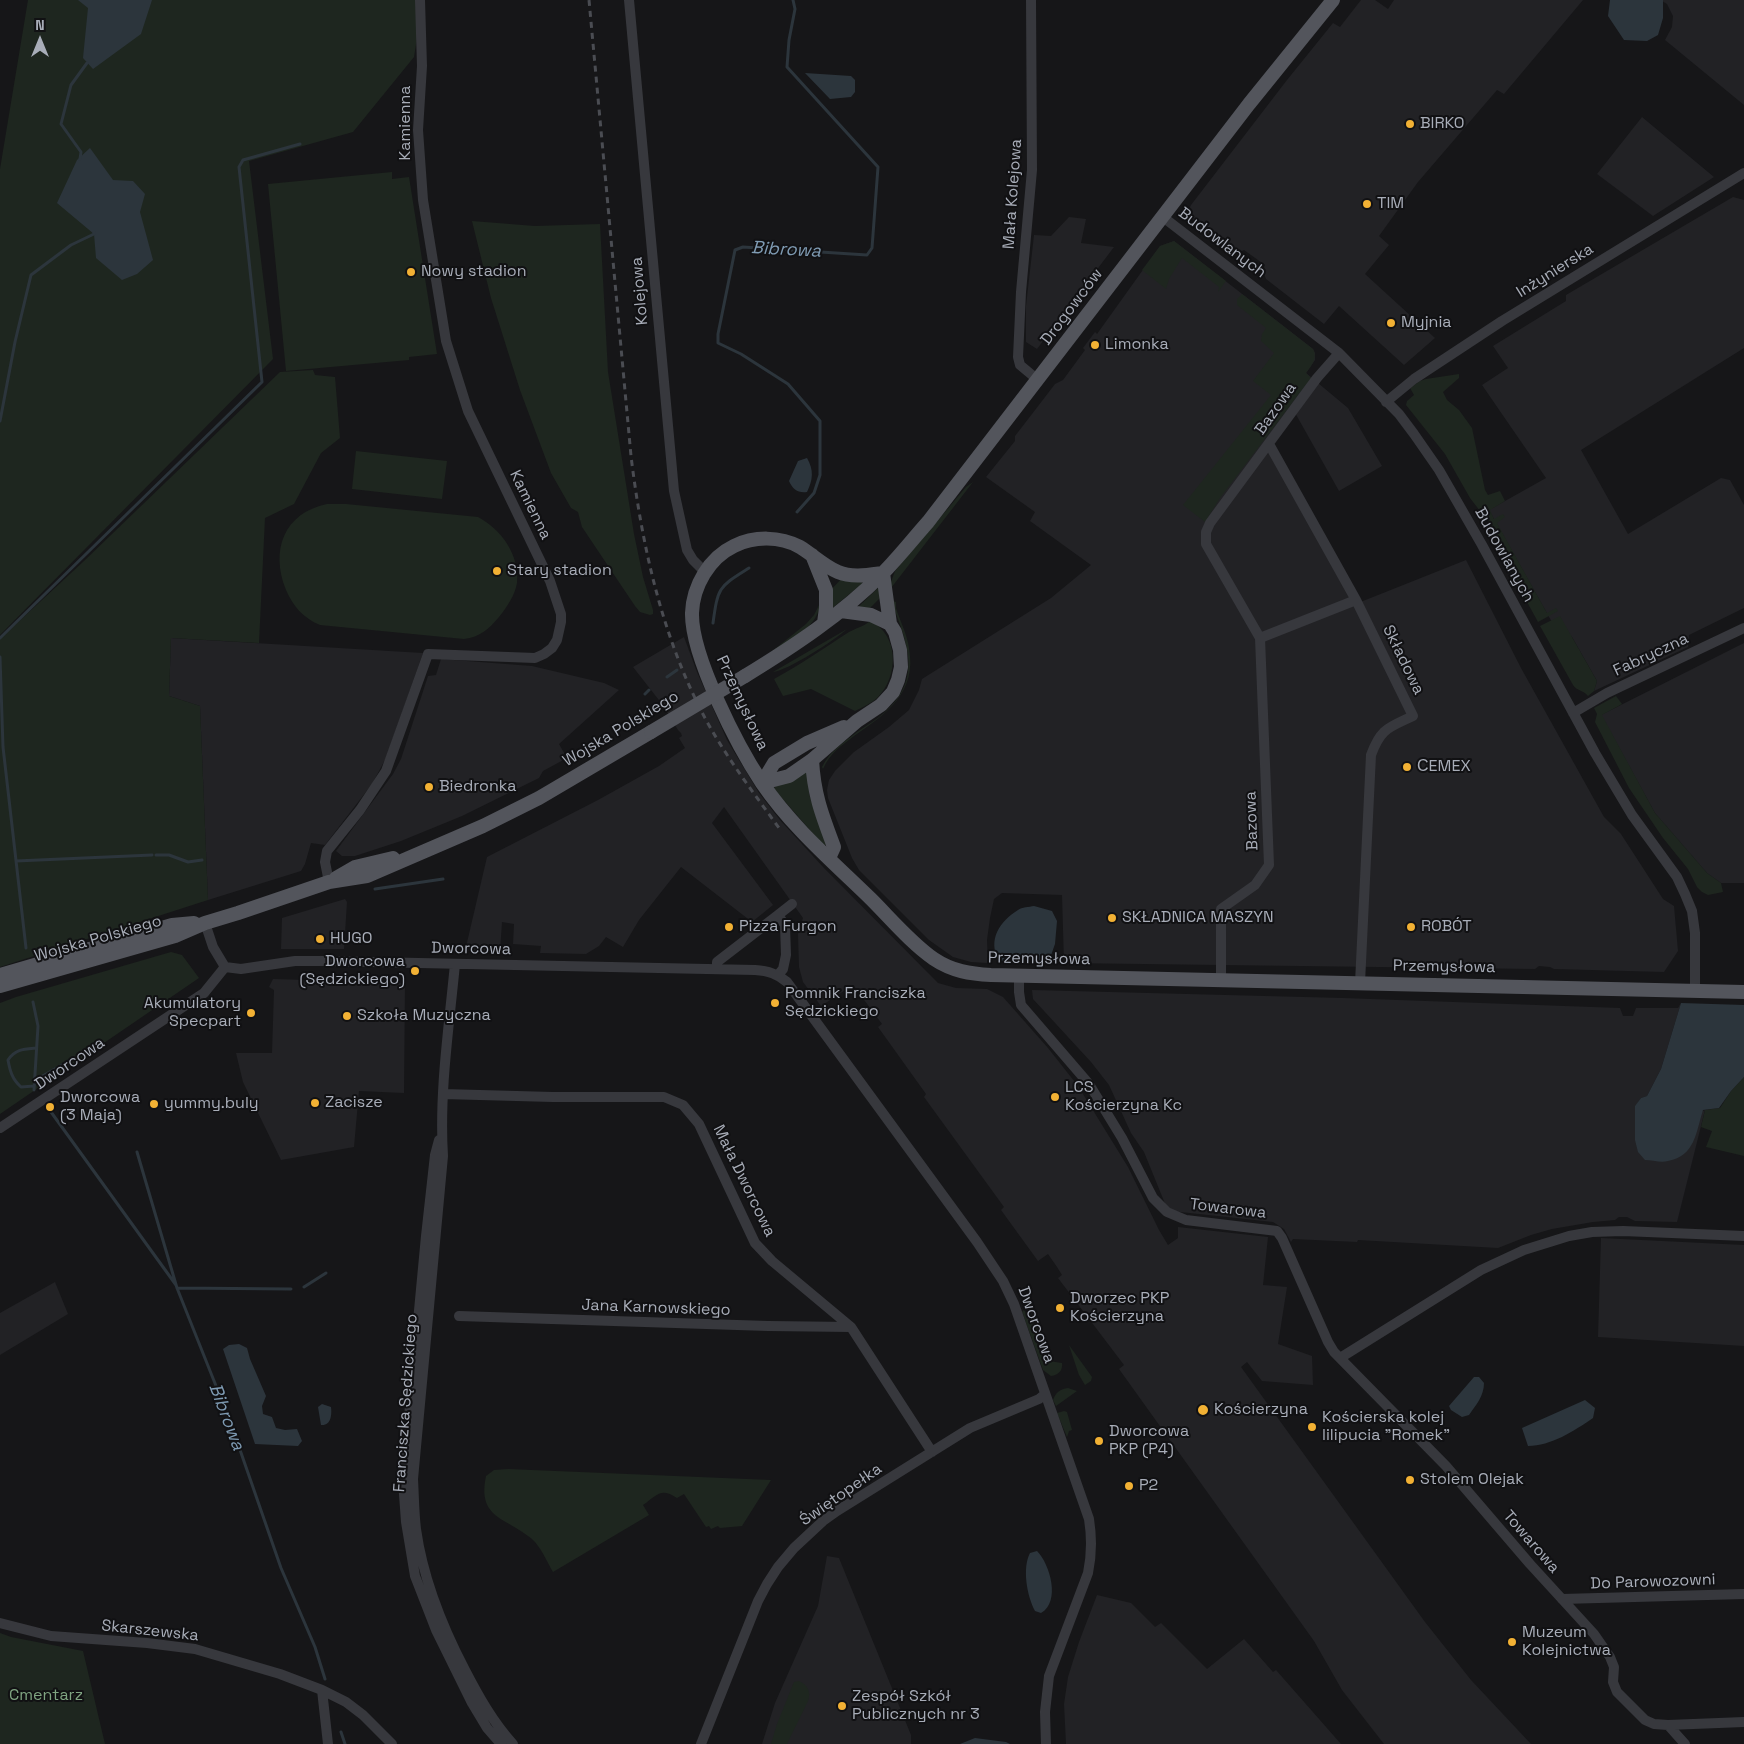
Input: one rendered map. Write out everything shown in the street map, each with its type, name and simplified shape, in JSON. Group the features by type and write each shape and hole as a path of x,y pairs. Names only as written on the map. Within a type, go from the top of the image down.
{"main road":[{"name":"Drogowców","path":"824,623 841,611 883,573 928,522 1249,104 1333,0"},
{"name":"Przemysłowa","path":"883,573 858,576 839,572 799,547 786,542 777,539 752,540 732,547 721,554 705,572 695,594 692,614 694,630 708,676 722,708 762,783 782,809 923,950 934,959 957,971 991,976 1744,992"},
{"path":"812,555 826,590 824,623"},
{"path":"762,783 789,776 812,760 857,721 881,705 893,692 901,667 900,650 895,632 890,624 883,573"},
{"path":"841,611 871,615 890,624"},
{"name":"Wojska Polskiego","path":"0,975 172,925 205,922 238,913 329,882 355,867 427,849 484,826 539,798 652,732 798,643 824,623"},
{"path":"762,783 774,763 807,743 857,721"},
{"path":"812,760 818,804 834,847 829,858"},
{"name":"Wojska Polskiego","path":"0,986 176,936 205,922"}],"street":[{"name":"Kamienna","path":"329,882 325,862 327,851 360,810 386,771 428,654 535,658 552,648 557,640 561,622 561,614 550,581 468,411 446,341 423,200 418,130 422,66 420,0"},
{"name":"Kolejowa","path":"629,0 674,491 687,550 693,560 705,572"},
{"name":"Mała Kolejowa","path":"1031,0 1032,170 1021,292 1018,357 1020,365 1038,380"},
{"name":"Inżynierska","path":"1386,402 1414,379 1510,316 1744,173"},
{"name":"Budowlanych","path":"1163,217 1339,353 1414,434 1439,470 1595,753 1632,815 1677,877 1692,911 1694,990"},
{"name":"Bazowa","path":"1221,980 1221,909 1255,885 1269,865 1260,638 1206,544 1206,532 1210,523 1317,378 1339,353"},
{"name":"Składowa","path":"1269,444 1356,600 1413,716 1388,727 1382,732 1371,755 1360,983"},
{"path":"1260,638 1356,600"},
{"name":"Fabryczna","path":"1574,712 1607,693 1744,628"},
{"path":"717,969 718,962 792,904"},
{"path":"778,915 785,924 786,955 783,969 778,975"},
{"path":"205,922 213,947 225,967"},
{"name":"Dworcowa","path":"0,1128 204,993 225,967 241,969 304,961 717,969 768,971 778,975 793,989 977,1242 1003,1281 1014,1304 1088,1519 1092,1548 1088,1574 1049,1676 1045,1712 1046,1744"},
{"name":"Franciszka Sędzickiego","path":"455,964 443,1094 441,1132 443,1156 413,1479 416,1529 427,1582 439,1614 480,1697 498,1727 513,1744"},
{"name":"Towarowa","path":"1019,976 1021,1005 1089,1084 1118,1131 1156,1202 1171,1214 1186,1220 1277,1231 1282,1238 1328,1342 1340,1358 1446,1466 1594,1634 1610,1657 1614,1668 1613,1686 1617,1692 1645,1720 1654,1724 1744,1722"},
{"name":"Mała Dworcowa","path":"443,1094 553,1097 664,1097 683,1105 699,1124 755,1243 772,1261 852,1327 932,1452"},
{"name":"Franciszka Sędzickiego","path":"441,1132 435,1155 412,1385 404,1481 406,1522 415,1576 436,1630 472,1704 487,1728 501,1744"},
{"path":"1340,1358 1481,1270 1546,1242 1592,1232 1623,1231 1744,1236"},
{"name":"Jana Karnowskiego","path":"459,1316 852,1327"},
{"name":"Świętopełka","path":"701,1744 758,1601 778,1567 794,1548 823,1521 970,1428 1039,1399 1045,1394"},
{"name":"Do Parowozowni","path":"1562,1599 1744,1594"},
{"name":"Skarszewska","path":"0,1623 51,1636 147,1642 195,1649 280,1674 322,1690 346,1702 363,1715 392,1744"},
{"path":"322,1690 328,1744"},
{"path":"1668,1725 1685,1744"}],"shaded area":[{"path":"78,0 152,0 141,34 93,69 83,58 88,8"},
{"path":"1361,0 1375,0 1388,9 1394,0 1583,0 1504,94 1497,90 1418,182 1379,236 1389,245 1365,274 1435,338 1404,365 1339,306 1324,324 1266,279 1263,271 1265,265 1244,250 1231,252 1189,217 1188,211 1287,80 1333,23 1340,27"},
{"path":"1610,0 1663,0 1663,18 1658,35 1647,41 1624,40 1608,16"},
{"path":"1663,0 1744,0 1744,105 1665,40 1672,27 1673,16"},
{"path":"805,73 851,76 855,80 855,92 851,97 830,99"},
{"path":"1642,117 1714,177 1653,216 1597,174"},
{"path":"90,148 113,180 133,181 145,194 140,212 153,260 137,274 122,280 96,258 94,234 57,203 77,160"},
{"path":"1733,197 1744,200 1744,348 1581,450 1628,534 1721,478 1730,480 1744,505 1744,608 1689,635 1688,647 1594,691 1597,681 1572,637 1553,624 1489,510 1546,478 1482,385 1508,368 1493,346 1566,301 1566,295"},
{"path":"1069,217 1086,219 1081,243 1114,247 1037,349 1026,342 1026,306 1034,235 1051,236"},
{"path":"1174,241 1313,349 1315,360 1306,373 1348,408 1382,466 1339,491 1294,411 1270,444 1358,603 1466,560 1521,668 1604,817 1621,834 1663,899 1674,906 1678,951 1664,972 1554,969 1539,966 1535,969 1064,963 1062,895 1002,893 994,899 990,918 987,940 988,963 971,962 953,957 929,940 859,870 852,858 828,798 829,780 835,771 854,752 909,710 922,679 1051,598 1091,565 1030,521 1035,512 986,477 1015,441 1015,436 1055,384 1063,380 1085,350 1083,348 1095,332 1097,334 1160,246"},
{"path":"807,458 812,471 811,483 807,492 801,492 794,489 789,481 798,461"},
{"path":"684,637 727,740 759,793 780,820 823,867 938,983 956,988 987,989 1003,997 1048,1048 1078,1086 1128,1167 1168,1245 1178,1238 1178,1227 1268,1237 1263,1285 1287,1287 1278,1344 1312,1356 1313,1385 1262,1381 1247,1362 1241,1367 1425,1622 1471,1680 1531,1744 1384,1744 1342,1690 1314,1641 1119,1369 1124,1365 1058,1278 1062,1275 1048,1254 1038,1261 1001,1210 1004,1207 924,1097 926,1094 878,1027 882,1024 853,985 821,1006 803,982 799,967 798,934 803,918 724,807 712,823 773,905 752,922 681,867 639,920 623,947 606,937 599,946 586,954 540,953 541,946 513,944 514,924 502,922 500,952 465,951 487,857 598,800 659,766 685,748 679,738 682,736 681,733 662,704 633,667"},
{"path":"171,638 423,653 386,758 372,784 325,845 311,843 301,871 208,900 200,706 169,696"},
{"path":"1744,643 1744,883 1721,883 1707,873 1655,813 1601,715"},
{"path":"441,659 532,666 604,683 619,690 559,744 567,758 543,771 539,778 462,816 401,841 355,856 342,856 336,851 393,774 401,759 428,676 436,675"},
{"path":"345,899 347,902 344,949 281,949 282,918"},
{"path":"1034,906 1052,911 1057,921 1055,944 1050,958 1044,962 999,961 994,946 997,932 1001,925 1020,909"},
{"path":"273,979 405,983 404,1093 359,1091 354,1147 281,1160 243,1082 236,1053 272,1053 274,990 269,987"},
{"path":"1032,990 1343,998 1620,1008 1623,1016 1633,1016 1636,1008 1678,1008 1681,1003 1661,1069 1647,1096 1641,1098 1635,1107 1635,1140 1705,1110 1677,1222 1635,1221 1627,1217 1619,1217 1615,1220 1552,1229 1498,1248 1358,1240 1357,1242 1293,1239 1291,1242 1284,1229 1273,1222 1171,1211 1166,1206 1144,1152 1131,1133 1109,1085 1091,1062 1033,999"},
{"path":"1681,1003 1744,1005 1744,1077 1719,1108 1703,1110 1693,1142 1684,1154 1665,1162 1645,1160 1638,1152 1635,1140 1635,1106 1641,1098 1647,1096 1661,1069"},
{"path":"1601,1238 1744,1245 1744,1346 1598,1337"},
{"path":"55,1282 68,1314 0,1355 0,1313"},
{"path":"239,1344 247,1348 266,1396 262,1406 263,1414 272,1417 276,1428 285,1430 297,1429 302,1441 298,1446 255,1444 223,1349 229,1345"},
{"path":"1474,1377 1479,1377 1484,1383 1483,1392 1469,1415 1462,1417 1451,1410 1449,1406"},
{"path":"1585,1400 1595,1408 1593,1418 1554,1441 1528,1446 1522,1428"},
{"path":"322,1404 331,1407 329,1422 324,1425 321,1425 318,1407"},
{"path":"1037,1551 1042,1557 1049,1573 1052,1592 1047,1608 1041,1613 1035,1611 1032,1605 1026,1574 1030,1553"},
{"path":"827,1556 839,1558 911,1735 911,1744 762,1744 775,1703 818,1606"},
{"path":"1097,1595 1131,1603 1155,1627 1161,1623 1207,1669 1244,1639 1273,1672 1276,1670 1341,1744 1066,1744 1064,1704 1068,1677"},
{"path":"975,1738 1006,1742 1010,1744 960,1744"}],"green space":[{"path":"28,0 423,0 414,57 353,132 249,161 273,359 0,635 0,169"},
{"path":"392,172 392,179 409,177 437,354 409,357 409,360 286,371 268,184"},
{"path":"472,221 535,226 600,224 608,372 634,534 653,614 640,612 635,606 582,527 578,512 571,508 551,473 520,390 491,298"},
{"path":"1174,241 1226,281 1218,292 1219,287 1182,258 1169,279 1166,289 1142,270 1160,246"},
{"path":"1242,294 1313,349 1315,358 1306,373 1311,378 1220,498 1205,522 1183,505 1271,395 1253,381 1274,353 1261,341 1262,334 1266,328 1237,305 1237,299"},
{"path":"313,370 315,375 335,377 340,438 321,453 294,504 265,518 259,643 171,638 169,696 200,706 208,900 0,967 0,639 84,561 280,372"},
{"path":"1459,374 1459,378 1443,392 1447,400 1459,410 1472,428 1485,490 1488,495 1500,491 1505,501 1490,510 1494,519 1503,514 1505,517 1497,523 1547,613 1556,608 1558,611 1538,622 1521,591 1505,552 1490,524 1470,498 1445,454 1406,405 1407,401 1414,395 1410,388 1420,381"},
{"path":"356,451 447,461 442,499 352,489"},
{"path":"973,482 891,588 895,571 966,487"},
{"path":"327,504 346,504 478,517 494,528 512,553 517,573 517,583 513,596 488,629 464,639 320,625 308,619 292,601 281,575 280,561 284,535 291,525 300,516 312,509"},
{"path":"842,578 862,582 862,584 831,609 830,591"},
{"path":"879,587 881,597 868,610 857,608"},
{"path":"891,600 896,602 896,608 909,648 910,664 904,690 897,700 888,710 878,719 836,750 823,769 825,761 833,752 885,712 897,699 904,686 908,672 906,644"},
{"path":"821,601 815,619 809,626 803,632 771,652 806,624 814,615"},
{"path":"1560,616 1597,681 1594,691 1588,696 1573,685 1540,626"},
{"path":"870,621 880,627 886,635 891,645 893,656 890,678 876,699 855,711 811,689 783,696 774,679"},
{"path":"847,629 799,661 773,672"},
{"path":"1616,696 1622,704 1602,715 1655,813 1707,873 1721,883 1723,892 1708,895 1697,887 1688,869 1663,838 1629,788 1595,722 1597,714 1594,708"},
{"path":"809,766 809,794 827,845 823,845 774,789 775,786 783,784"},
{"path":"171,952 182,955 199,978 0,1114 0,1003"},
{"path":"1744,1077 1744,1156 1706,1147 1712,1131 1701,1127 1705,1110 1720,1108 1731,1091"},
{"path":"1024,1310 1044,1337 1036,1336 1035,1341 1049,1361 1062,1363 1061,1370 1056,1375 1051,1376 1043,1370 1022,1312"},
{"path":"1069,1345 1092,1377 1091,1381 1085,1385 1079,1375"},
{"path":"1068,1388 1077,1391 1056,1406 1053,1400 1055,1395 1061,1390"},
{"path":"1067,1412 1072,1430 1069,1431 1067,1437 1057,1413"},
{"path":"508,1469 771,1480 742,1526 720,1528 718,1526 711,1529 709,1526 706,1527 684,1494 677,1498 663,1493 656,1495 643,1505 649,1515 553,1572 535,1542 496,1515 486,1501 484,1490 486,1476 494,1470"},
{"name":"Cmentarz","path":"0,1633 11,1637 83,1651 105,1744 0,1744"},
{"path":"799,1681 808,1689 808,1701 787,1744 771,1744 794,1682"}],"waterway":[{"name":"Bibrowa","path":"793,0 795,9 789,40 787,67 878,167 872,248 867,255 743,247 735,250 718,334 718,343 741,354 788,384 820,421 820,475 814,493 797,512"},
{"path":"80,159 81,152 61,124 71,85 87,63"},
{"path":"0,638 262,382 239,167 243,160 300,144"},
{"path":"0,421 15,342 31,275 71,245 94,234 94,232"},
{"name":"Bibrowa","path":"713,623 717,601 722,589 731,579 749,568"},
{"path":"0,657 3,747 26,948"},
{"name":"Bibrowa","path":"667,677 677,670"},
{"name":"Bibrowa","path":"645,694 649,690"},
{"path":"16,861 152,855"},
{"path":"156,855 169,855 188,862 202,860"},
{"path":"375,889 443,879"},
{"path":"33,1002 38,1026 34,1090"},
{"path":"34,1086 21,1087 12,1075 8,1060 17,1052 36,1048"},
{"path":"34,1081 74,1058"},
{"path":"51,1112 176,1285"},
{"name":"Bibrowa","path":"137,1152 177,1288 230,1421 281,1568 315,1647 325,1679"},
{"path":"304,1287 326,1273"},
{"path":"177,1288 291,1289"},
{"name":"Bibrowa","path":"341,1732 345,1744"}],"railway":[{"path":"589,0 631,456 648,557 666,623 690,687 722,747 779,828"}],"place":[{"name":"BIRKO","path":"1410,124"},
{"name":"TIM","path":"1367,204"},
{"name":"Nowy stadion","path":"411,272"},
{"name":"Myjnia","path":"1391,323"},
{"name":"Limonka","path":"1095,345"},
{"name":"Stary stadion","path":"497,571"},
{"name":"СEMEX","path":"1407,767"},
{"name":"Biedronka","path":"429,787"},
{"name":"SKŁADNICA MASZYN","path":"1112,918"},
{"name":"Pizza Furgon","path":"729,927"},
{"name":"ROBÓT","path":"1411,927"},
{"name":"HUGO","path":"320,939"},
{"name":"Dworcowa (Sędzickiego)","path":"415,971"},
{"name":"Pomnik Franciszka Sędzickiego","path":"775,1003"},
{"name":"Akumulatory Specpart","path":"251,1013"},
{"name":"Szkoła Muzyczna","path":"347,1016"},
{"name":"LCS Kościerzyna Kc","path":"1055,1097"},
{"name":"Zacisze","path":"315,1103"},
{"name":"yummy.buly","path":"154,1104"},
{"name":"Dworcowa (3 Maja)","path":"50,1107"},
{"name":"Dworzec PKP Kościerzyna","path":"1060,1308"},
{"name":"Kościerzyna","path":"1203,1410"},
{"name":"Kościerska kolej lilipucia \"Romek\"","path":"1312,1427"},
{"name":"Dworcowa PKP (P4)","path":"1099,1441"},
{"name":"Stolem Olejak","path":"1410,1480"},
{"name":"P2","path":"1129,1486"},
{"name":"Muzeum Kolejnictwa","path":"1512,1642"},
{"name":"Zespół Szkół Publicznych nr 3","path":"842,1706"}]}
